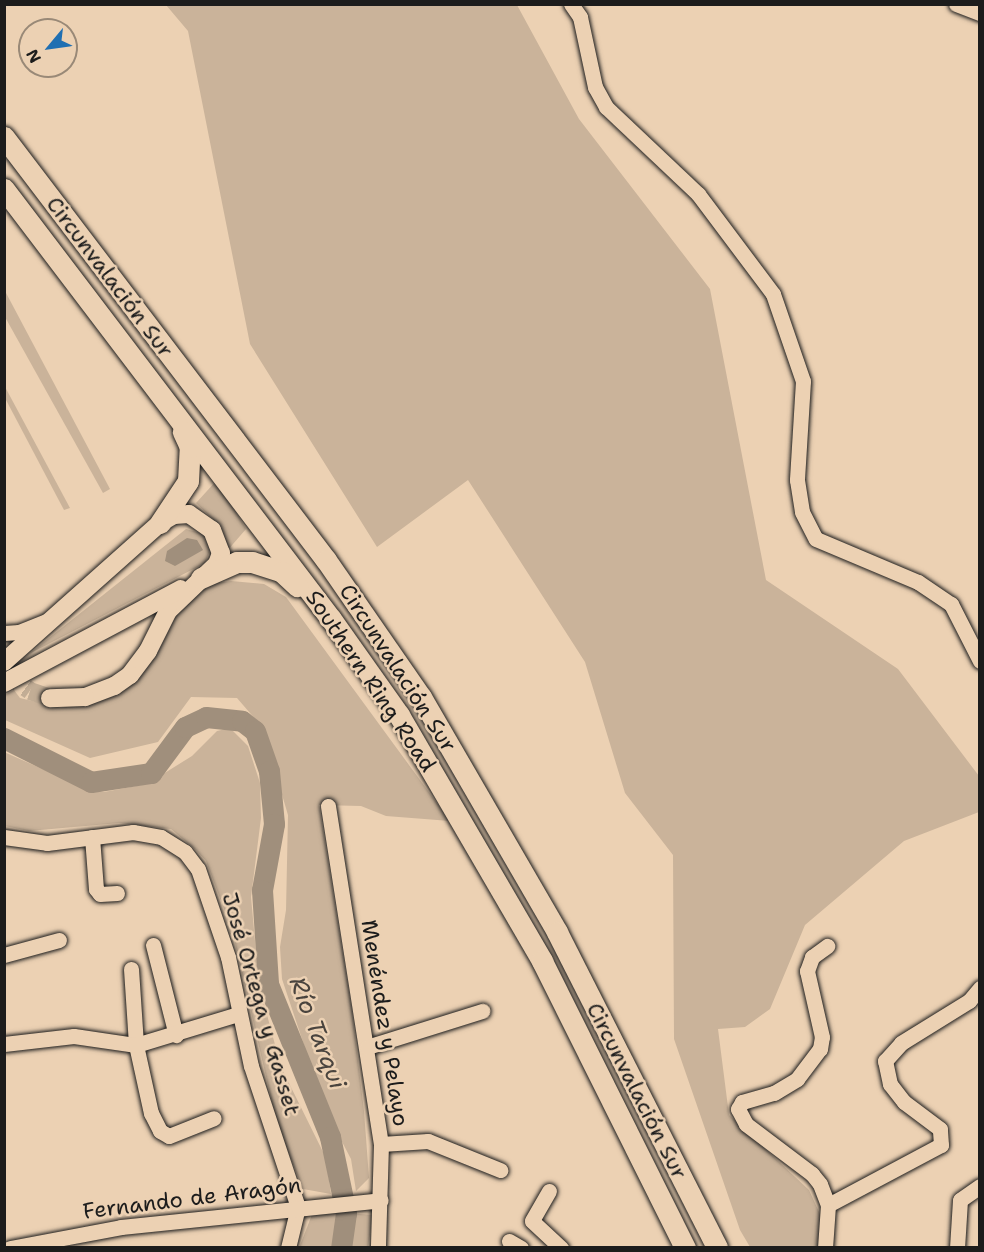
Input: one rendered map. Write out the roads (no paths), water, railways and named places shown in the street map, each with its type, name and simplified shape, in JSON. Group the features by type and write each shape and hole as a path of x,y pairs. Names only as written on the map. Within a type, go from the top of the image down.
{"highway":[{"name":"Circunvalación Sur","path":"4,137 326,560 421,697 557,932 717,1248"},
{"name":"Southern Ring Road","path":"4,189 331,619 399,715 475,840 542,961 686,1248"},
{"path":"160,392 187,438 191,462 182,493 160,523"},
{"path":"201,578 237,562 252,562 282,572 331,619"}],"main road":[{"path":"4,662 160,523 174,515 189,514 212,530 221,553 217,564 168,610 148,651 130,675 114,686 85,697 50,698"},
{"path":"4,683 201,578"}],"street":[{"path":"572,4 580,17 595,87 606,107 698,194 773,294 803,381 797,480 802,512 816,540 918,582 951,604 980,661"},
{"path":"956,4 980,14"},
{"path":"4,633 19,632 54,618"},
{"name":"Menéndez y Pelayo","path":"328,806 381,1144 377,1201 378,1248"},
{"name":"José Ortega y Gasset","path":"4,837 47,843 133,832 161,837 185,852 198,869 228,957 238,1014 298,1207"},
{"path":"92,837 96,889 100,894 117,893"},
{"path":"4,955 59,940"},
{"path":"153,945 176,1035"},
{"path":"825,1248 828,1205 812,1174 746,1124 738,1109 742,1102 774,1093 796,1079 820,1049 822,1037 809,994 807,970 812,957 827,946"},
{"path":"131,969 136,1045 151,1113 164,1134 214,1118"},
{"path":"828,1205 941,1145 940,1129 904,1102 890,1084 885,1061 901,1043 969,1001 980,988"},
{"path":"367,1047 482,1011"},
{"path":"4,1044 74,1036 136,1045 176,1035 238,1014"},
{"path":"381,1144 428,1141 500,1170"},
{"path":"957,1248 960,1200 980,1186"},
{"path":"549,1191 532,1221 561,1248"},
{"name":"Fernando de Aragón","path":"10,1248 121,1227 323,1203 377,1201"},
{"path":"288,1248 298,1207"}],"waterway":[{"name":"Río Tarqui","path":"4,738 91,782 151,773 185,727 206,717 242,721 255,731 269,771 274,824 262,890 268,984 330,1137 346,1213 341,1248"}],"tunnel":[{"path":"4,672 30,691 50,698"}]}
